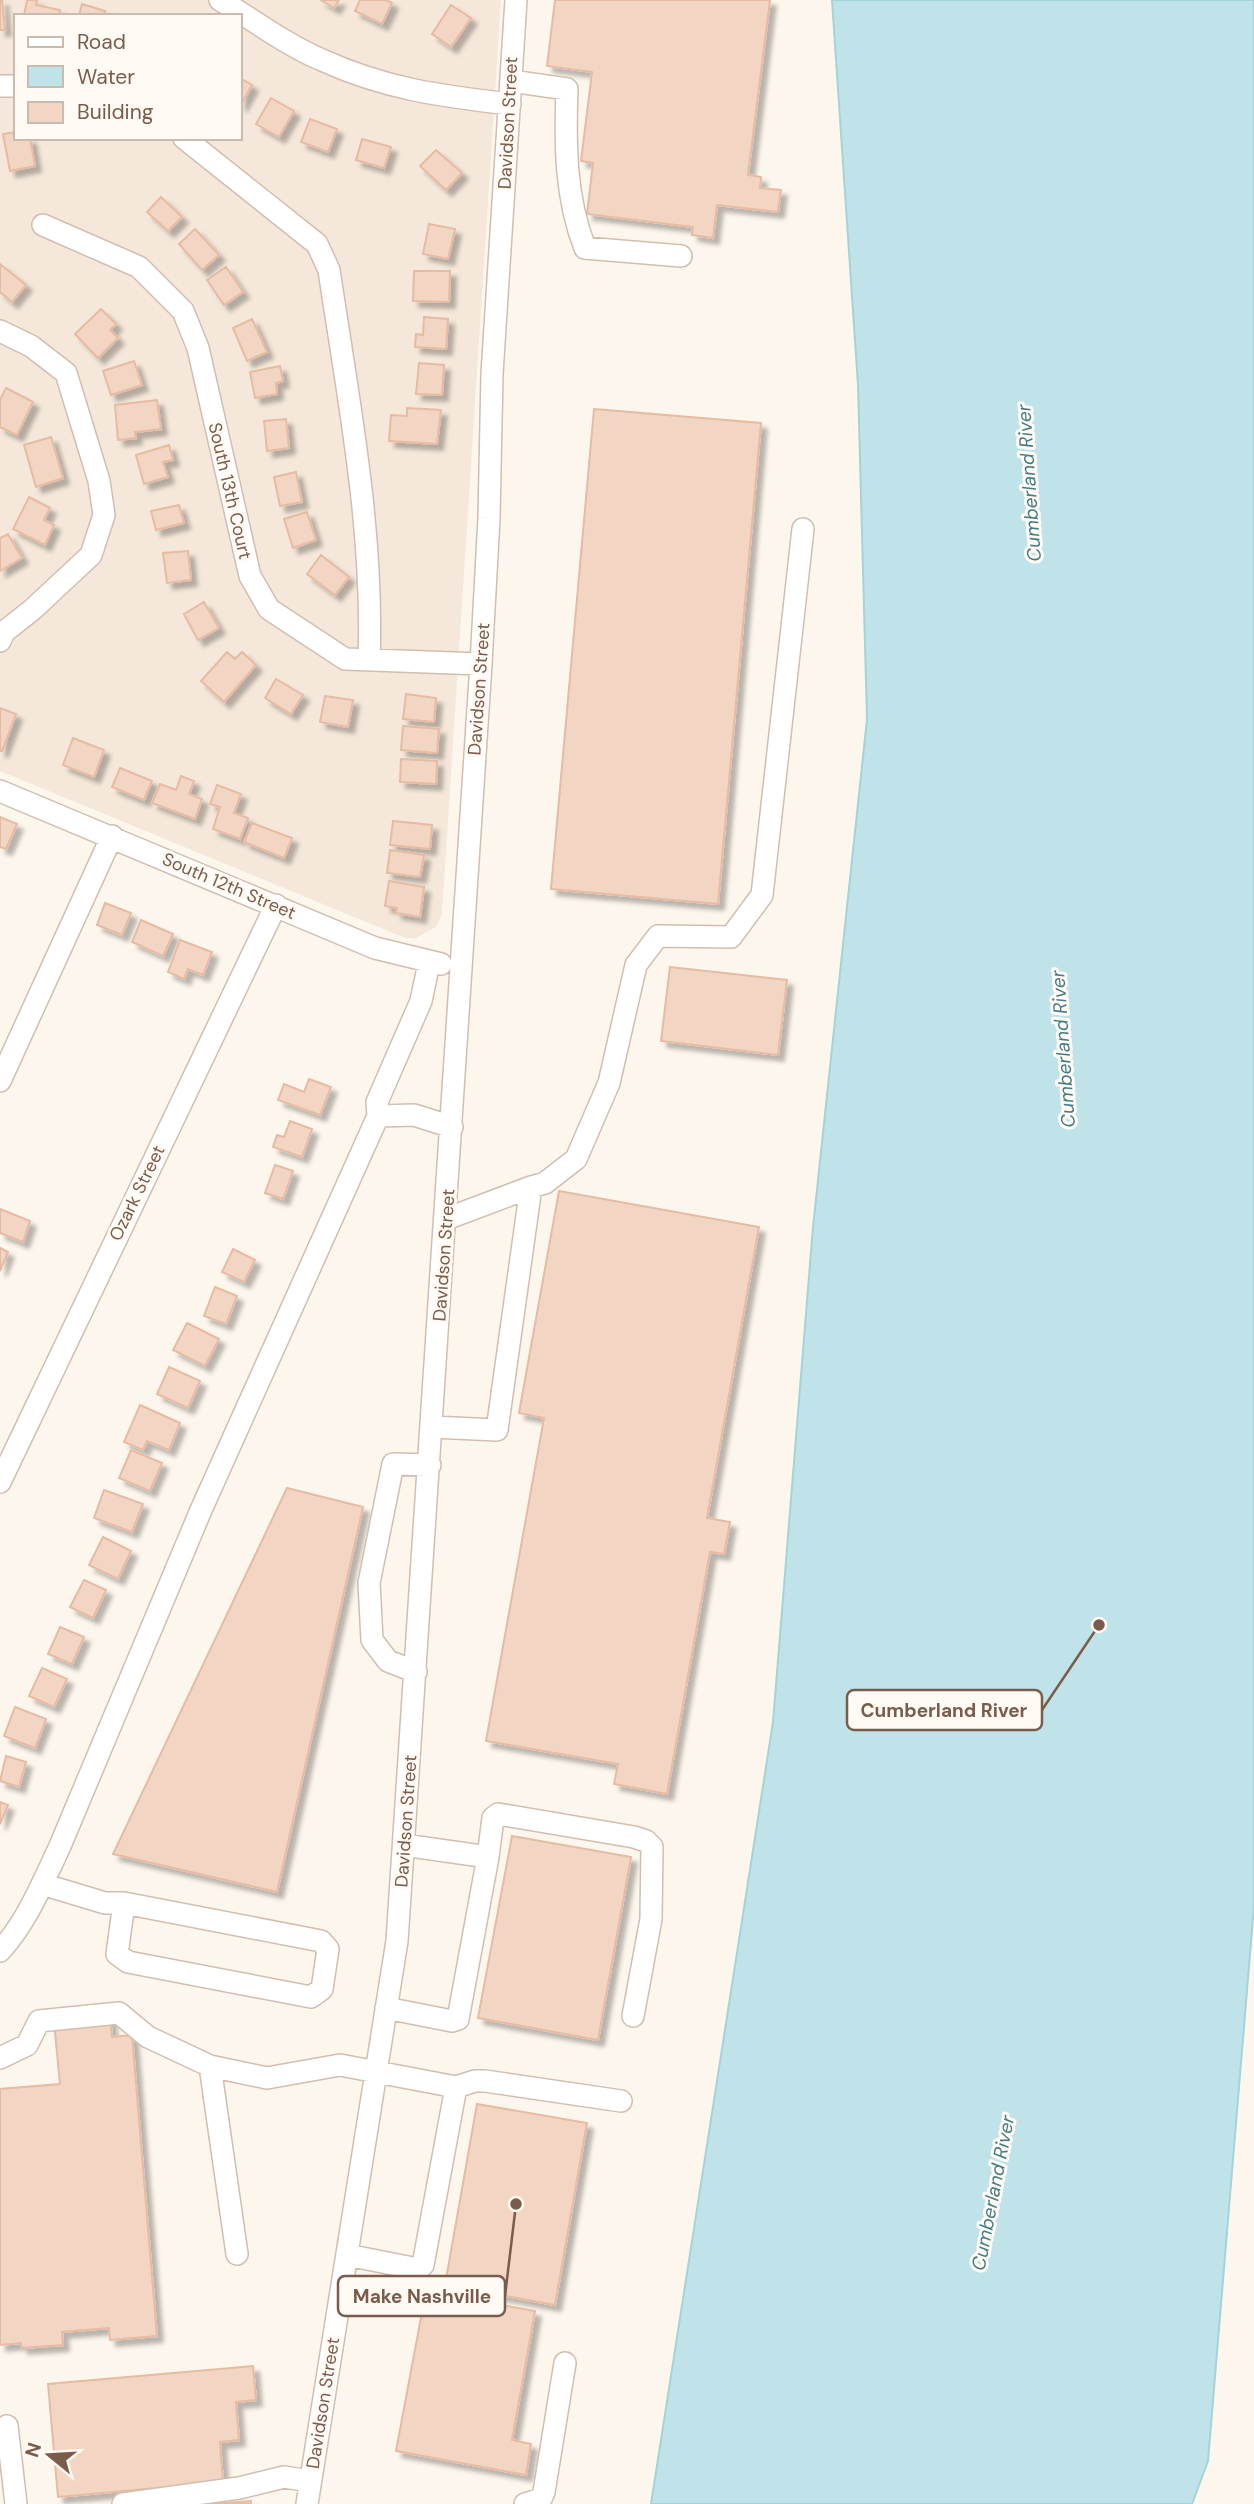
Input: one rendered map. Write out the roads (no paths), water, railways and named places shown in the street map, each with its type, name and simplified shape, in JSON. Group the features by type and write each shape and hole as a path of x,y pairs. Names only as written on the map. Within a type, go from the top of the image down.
{"street":[{"path":"220,0 319,59 369,79 406,90 510,104"},
{"name":"Davidson Street","path":"306,2504 397,1941 453,1127 489,518 492,374 516,0"},
{"path":"511,81 567,89 565,153 574,222 585,248 681,256"},
{"path":"187,140 317,244 330,270 366,541 369,660"},
{"name":"South 13th Court","path":"43,225 139,267 183,311 198,348 250,576 269,609 345,659 481,664"},
{"path":"0,331 31,346 66,373 99,481 104,515 91,555 4,632 0,640"},
{"path":"446,1219 545,1183 576,1159 609,1083 636,965 658,936 731,937 762,895 803,529"},
{"name":"South 12th Street","path":"0,791 374,948 429,963 461,966"},
{"path":"0,1081 112,836"},
{"name":"Ozark Street","path":"0,1482 276,905"},
{"path":"0,1951 9,1941 42,1884 201,1510 378,1116 377,1102 421,1001 429,963"},
{"path":"378,1116 414,1115 453,1127"},
{"path":"432,1427 496,1430 531,1188"},
{"path":"416,1672 388,1661 372,1640 369,1583 393,1464 430,1465"},
{"path":"386,2008 458,2020 494,1818 498,1814 634,1836 652,1847 651,1919 633,2016"},
{"path":"404,1845 488,1857"},
{"path":"42,1884 105,1903 124,1903 321,1941 328,1949 321,1989 310,1997 128,1962 117,1954 124,1903"},
{"path":"0,2058 27,2045 39,2021 120,2013 148,2036 210,2066 267,2078 340,2065 456,2087 485,2081 621,2101"},
{"path":"210,2066 237,2255"},
{"path":"347,2255 418,2269 423,2265 456,2087"},
{"path":"526,2504 541,2499 544,2492 565,2363"},
{"path":"7,2426 16,2504"},
{"path":"123,2504 239,2488 284,2477 310,2481"}],"water":[{"path":"832,0 1254,0 1254,1906 1208,2461 1192,2504 651,2504 773,1722 813,1227 867,719 858,385"}],"place":[{"name":"Cumberland River","path":"1099,1625"},
{"name":"Make Nashville","path":"516,2204"}]}
